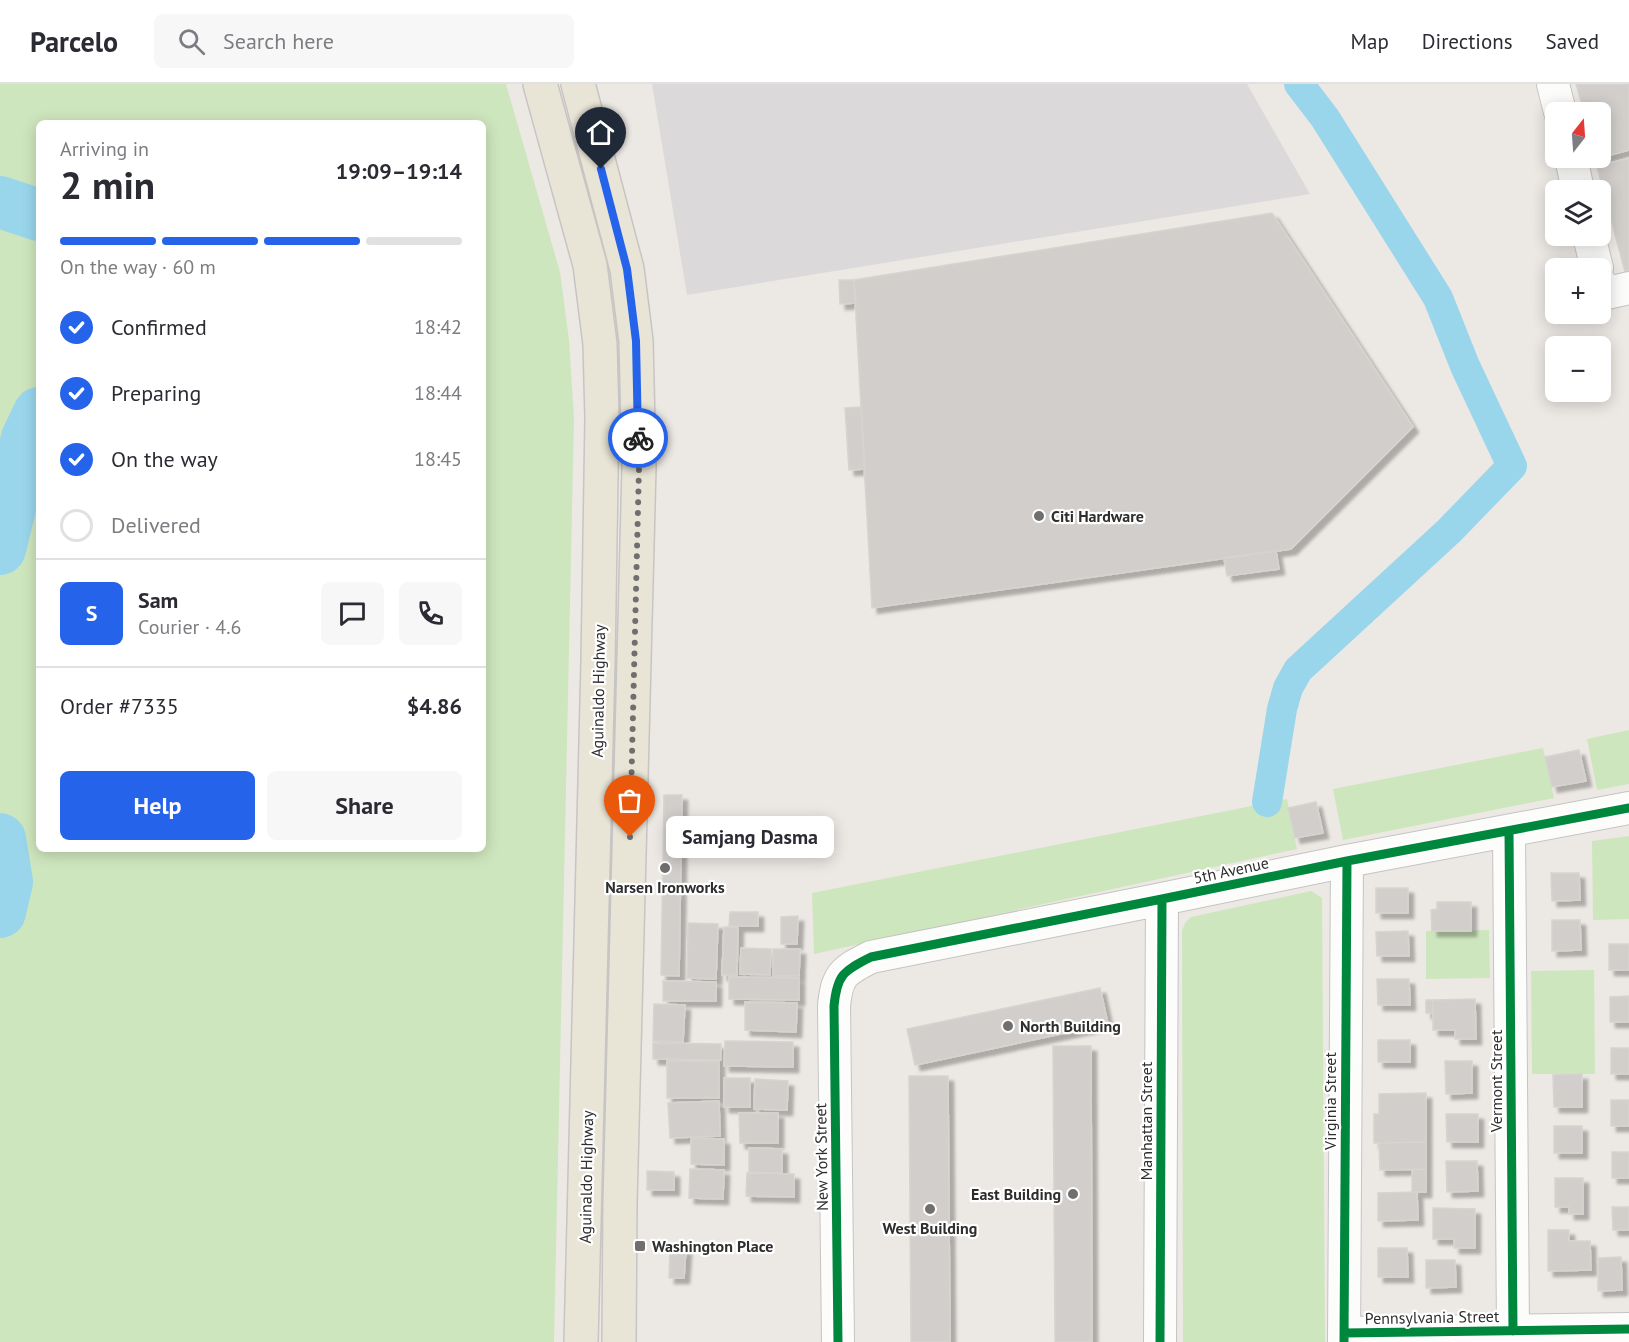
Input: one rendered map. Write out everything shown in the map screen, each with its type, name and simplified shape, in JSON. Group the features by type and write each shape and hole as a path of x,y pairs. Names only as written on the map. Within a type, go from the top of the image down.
{"main road":[{"name":"Aguinaldo Highway","path":"540,84 590,265 600,344 602,418 598,662 581,1342"},
{"path":"578,84 627,269 636,341 639,467 620,1203 619,1342"},
{"path":"598,662 634,662"}],"street":[{"path":"1553,84 1558,102"},
{"path":"1611,292 1629,288"},
{"name":"5th Avenue","path":"843,973 871,957 1347,861 1629,808"},
{"name":"Vermont Street","path":"1509,831 1513,1331"},
{"name":"Virginia Street","path":"1344,1337 1347,861"},
{"name":"Manhattan Street","path":"1160,1342 1162,899"},
{"name":"New York Street","path":"838,1342 834,1006 836,987 843,973"},
{"name":"Pennsylvania Street","path":"1344,1337 1629,1329"}],"shaded area":[{"path":"652,84 1247,84 1310,194 687,295"}],"green space":[{"path":"0,84 506,84 560,272 569,340 574,419 554,1342 0,1342"},
{"path":"1629,730 1629,784 1597,790 1587,739"},
{"path":"1543,748 1554,798 1343,840 1333,789"},
{"path":"1287,799 1297,849 814,954 812,893"},
{"path":"1629,836 1629,919 1593,920 1592,841"},
{"path":"1311,891 1322,898 1325,1342 1183,1342 1182,931 1185,923 1191,917"},
{"path":"1489,930 1490,978 1426,979 1426,931"},
{"path":"1594,970 1595,1074 1532,1074 1531,971"}],"building":[{"path":"1576,84 1629,84 1629,150 1611,155 1611,102 1581,102"},
{"path":"1629,158 1629,271 1625,272 1611,220 1611,180 1600,180 1597,168 1611,168 1611,163"},
{"path":"1272,213 1413,427 1291,549 872,608 854,280"},
{"path":"839,280 854,280 856,303 840,304"},
{"path":"861,407 865,469 849,470 845,408"},
{"path":"1276,551 1279,569 1227,576 1224,558"},
{"path":"1579,750 1586,781 1552,787 1545,757"},
{"path":"664,795 682,795 679,976 661,975"},
{"path":"1316,802 1323,833 1295,838 1288,808"},
{"path":"1551,873 1579,873 1580,900 1552,901"},
{"path":"1376,888 1408,888 1408,913 1376,913"},
{"path":"1437,902 1471,902 1471,931 1432,931 1431,910 1437,909"},
{"path":"730,912 758,912 758,926 729,926"},
{"path":"798,916 797,944 781,944 781,917"},
{"path":"1552,920 1580,920 1581,950 1552,951"},
{"path":"688,923 718,924 716,979 687,978"},
{"path":"724,927 738,927 737,975 722,975"},
{"path":"1408,931 1409,956 1377,956 1376,932"},
{"path":"1609,944 1629,944 1629,970 1609,970"},
{"path":"741,948 771,949 770,975 740,974"},
{"path":"773,949 800,949 799,976 773,976"},
{"path":"729,977 799,978 799,1000 729,999"},
{"path":"1377,979 1409,979 1410,1005 1378,1005"},
{"path":"663,981 716,982 716,1001 663,1001"},
{"name":"North Building","path":"1100,988 1108,1024 915,1065 907,1029"},
{"path":"1629,996 1629,1022 1610,1022 1610,997"},
{"path":"1475,999 1476,1039 1455,1039 1455,1030 1433,1030 1433,1000"},
{"path":"1426,1000 1433,1000 1433,1013 1426,1013"},
{"path":"745,1002 797,1003 796,1032 745,1030"},
{"path":"654,1004 685,1005 683,1042 653,1041"},
{"path":"1378,1040 1410,1040 1410,1062 1378,1062"},
{"path":"725,1041 793,1042 793,1067 724,1066"},
{"path":"653,1043 721,1044 721,1060 653,1059"},
{"name":"East Building","path":"1053,1046 1091,1046 1092,1342 1055,1342"},
{"path":"1611,1048 1629,1048 1629,1074 1611,1074"},
{"path":"667,1061 719,1061 719,1098 667,1098"},
{"path":"1445,1061 1472,1061 1472,1093 1446,1094"},
{"path":"1582,1074 1582,1107 1554,1107 1553,1075"},
{"name":"West Building","path":"909,1076 948,1076 950,1342 911,1342"},
{"path":"724,1078 750,1078 750,1107 724,1107"},
{"path":"755,1079 788,1081 787,1110 754,1109"},
{"path":"1426,1093 1426,1142 1374,1143 1374,1114 1379,1114 1379,1094"},
{"path":"1611,1100 1629,1100 1629,1126 1611,1126"},
{"path":"719,1101 720,1136 670,1138 668,1103"},
{"path":"739,1113 778,1113 778,1143 740,1143"},
{"path":"1446,1114 1478,1114 1478,1142 1447,1142"},
{"path":"1554,1126 1582,1126 1582,1153 1554,1153"},
{"path":"691,1138 724,1139 724,1165 691,1164"},
{"path":"1426,1142 1426,1169 1380,1170 1379,1143"},
{"path":"749,1148 782,1149 782,1173 749,1172"},
{"path":"1612,1152 1629,1152 1629,1178 1612,1178"},
{"path":"1446,1161 1477,1161 1478,1191 1447,1192"},
{"path":"690,1169 724,1170 723,1199 689,1198"},
{"path":"1426,1169 1426,1192 1412,1192 1412,1170"},
{"path":"647,1171 674,1172 674,1190 647,1190"},
{"path":"747,1173 794,1174 794,1197 746,1196"},
{"path":"1555,1178 1583,1178 1583,1214 1569,1214 1569,1207 1555,1207"},
{"path":"1417,1192 1418,1220 1378,1221 1378,1193"},
{"path":"1612,1207 1629,1207 1629,1230 1613,1230"},
{"path":"1433,1208 1475,1209 1475,1248 1454,1248 1454,1239 1433,1239"},
{"path":"1548,1230 1569,1230 1569,1241 1590,1241 1591,1270 1548,1271"},
{"path":"1378,1248 1407,1248 1408,1277 1378,1277"},
{"path":"670,1249 686,1249 684,1278 669,1278"},
{"path":"1621,1257 1622,1290 1598,1291 1598,1258"},
{"path":"1426,1260 1455,1260 1456,1287 1426,1288"}],"waterway":[{"path":"1267,802 1282,709 1288,688 1298,670 1449,531 1512,466 1465,366 1438,298 1325,118 1299,84"},
{"path":"0,202 36,214"},
{"path":"0,549 27,438 36,419"},
{"path":"0,839 7,882 0,912"}],"cycle path":[{"path":"838,1342 834,1006 837,987 848,970 871,957 1347,861 1629,808"},
{"path":"1509,831 1513,1331"},
{"path":"1344,1342 1347,861"},
{"path":"1160,1342 1162,899"},
{"path":"1344,1333 1629,1329"}],"way so far":[{"path":"630,837 638,438"}],"place":[{"name":"Citi Hardware","path":"1039,516"},
{"name":"Samjang Dasma","path":"630,837"},
{"name":"Narsen Ironworks","path":"665,868"},
{"name":"North Building","path":"1008,1026"},
{"name":"East Building","path":"1073,1194"},
{"name":"West Building","path":"930,1209"},
{"name":"Washington Place","path":"640,1246"}],"route":[{"path":"601,169 627,269 636,341 638,438"}]}
